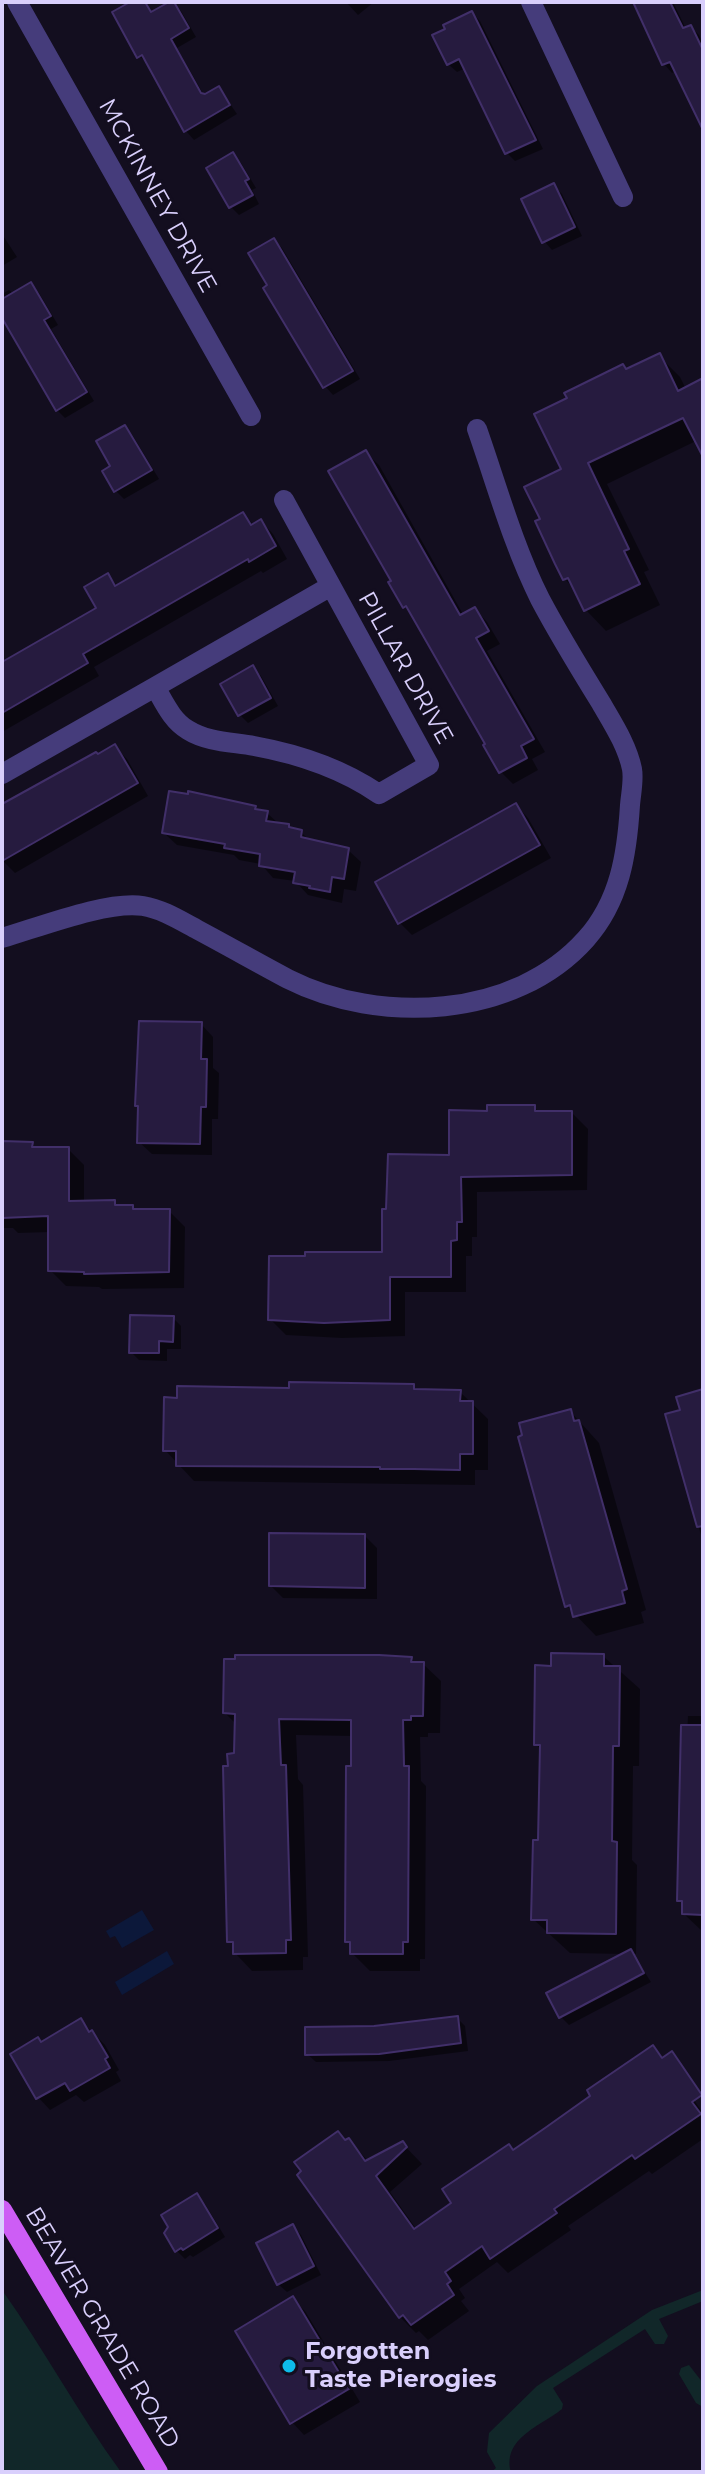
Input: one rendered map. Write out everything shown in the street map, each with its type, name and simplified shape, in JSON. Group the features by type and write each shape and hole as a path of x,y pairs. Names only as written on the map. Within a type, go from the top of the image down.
{"main road":[{"name":"BEAVER GRADE ROAD","path":"2,2210 158,2472"}],"street":[{"name":"MCKINNEY DRIVE","path":"17,2 251,416"},
{"path":"531,2 623,197"},
{"path":"2,938 114,907 142,905 169,915 290,979 321,992 374,1004 441,1008 477,1002 522,985 548,971 578,948 603,917 617,887 629,827 633,772 622,739 538,595 519,551 477,429"},
{"name":"PILLAR DRIVE","path":"155,687 178,723 189,731 213,739 296,755 342,773 379,794 429,765 284,500"},
{"path":"2,774 331,586"}],"green space":[{"path":"2,2290 90,2427 121,2472 2,2472"},
{"path":"703,2290 703,2301 659,2319 668,2336 664,2344 655,2344 645,2329 553,2388 563,2404 562,2409 534,2427 518,2442 512,2450 511,2472 491,2472 496,2468 487,2452 489,2433 537,2386 652,2310"},
{"path":"689,2365 703,2383 703,2407 696,2403 679,2374 681,2368"}],"water":[{"path":"142,1910 154,1930 122,1948 115,1936 110,1938 106,1931"},
{"path":"167,1951 174,1964 122,1995 115,1982"}],"building":[{"path":"130,2 145,2 151,12 174,2 189,28 171,39 201,93 219,86 230,105 184,132 142,55 137,58 112,12"},
{"path":"633,2 670,2 683,28 691,25 703,50 703,130 670,62 662,65"},
{"path":"472,11 536,140 505,154 459,59 447,65 432,35 445,29 443,25"},
{"path":"233,152 249,179 245,181 253,195 229,208 206,168"},
{"path":"554,183 575,227 542,243 521,199"},
{"path":"274,238 353,371 323,388 263,288 267,285 248,253"},
{"path":"31,282 51,316 44,320 87,392 56,411 2,318 2,299"},
{"path":"660,353 678,391 703,378 703,457 683,418 588,463 629,549 624,551 640,584 584,611 568,578 563,580 555,564 535,521 540,519 524,487 561,469 534,414 567,398 564,393 623,364 626,369"},
{"path":"125,425 152,470 114,492 102,471 110,466 96,441"},
{"path":"366,450 460,615 475,607 489,631 476,638 534,739 521,746 527,758 499,773 406,606 403,608 388,582 391,581 328,471"},
{"path":"243,512 251,525 261,519 276,546 83,654 88,663 2,713 2,662 96,608 84,587 108,573 115,586"},
{"path":"253,665 271,698 238,716 220,684"},
{"path":"115,744 138,783 2,861 2,804"},
{"path":"169,791 188,794 188,791 256,806 255,809 268,811 266,821 289,824 289,827 302,830 301,837 349,848 344,879 332,877 330,892 309,888 293,883 295,872 259,866 260,854 224,848 225,844 162,833"},
{"path":"516,803 540,845 398,924 375,882"},
{"path":"139,1021 202,1022 201,1059 207,1059 206,1107 201,1107 200,1144 137,1143 138,1106 135,1106"},
{"path":"487,1105 535,1105 535,1111 572,1111 572,1175 461,1177 462,1222 457,1222 457,1240 451,1241 451,1277 390,1277 390,1320 324,1323 268,1320 269,1256 305,1256 305,1252 382,1252 382,1209 386,1209 388,1154 449,1155 449,1110 487,1111"},
{"path":"2,1141 33,1142 32,1147 69,1147 69,1201 115,1200 115,1205 133,1205 133,1209 170,1209 169,1272 84,1274 48,1271 48,1216 2,1218"},
{"path":"130,1315 174,1316 173,1342 159,1341 159,1353 129,1353"},
{"path":"289,1382 414,1384 414,1389 461,1390 460,1401 473,1401 473,1454 460,1454 460,1470 176,1466 176,1451 163,1451 164,1397 177,1398 177,1386 289,1388"},
{"path":"703,1389 703,1526 697,1527 665,1414 680,1410 676,1397"},
{"path":"571,1409 574,1421 579,1420 627,1589 622,1591 625,1603 573,1617 570,1605 565,1607 518,1437 522,1435 519,1423"},
{"path":"269,1533 365,1534 365,1588 269,1586"},
{"path":"551,1653 604,1654 604,1666 620,1666 619,1746 613,1746 612,1841 617,1842 616,1934 547,1933 547,1920 531,1920 533,1840 538,1840 540,1745 534,1745 535,1665 551,1666"},
{"path":"235,1655 379,1655 412,1657 411,1662 424,1662 423,1716 403,1720 404,1766 409,1766 408,1942 403,1942 403,1954 350,1954 350,1942 345,1942 346,1766 351,1766 351,1720 279,1719 281,1765 286,1765 291,1940 286,1940 286,1953 233,1954 233,1942 227,1942 223,1766 228,1766 227,1754 234,1753 235,1714 223,1713 224,1659 235,1659"},
{"path":"681,1725 703,1725 703,1915 682,1914 682,1901 677,1901"},
{"path":"631,1949 644,1973 559,2018 546,1993"},
{"path":"458,2016 461,2043 379,2054 305,2055 305,2027 374,2026"},
{"path":"81,2018 108,2057 105,2059 110,2068 70,2091 65,2083 36,2099 10,2054 38,2037 41,2042"},
{"path":"653,2045 662,2058 672,2051 702,2095 692,2102 701,2114 635,2159 632,2155 554,2209 557,2213 490,2259 482,2246 445,2272 451,2281 447,2284 454,2295 411,2325 403,2315 399,2318 297,2175 301,2171 294,2162 338,2131 345,2140 349,2138 365,2161 403,2141 407,2147 376,2176 414,2229 451,2203 442,2189 509,2144 513,2150 590,2096 587,2090"},
{"path":"197,2193 218,2228 175,2252 164,2233 168,2227 161,2215"},
{"path":"293,2224 314,2266 277,2285 256,2243"},
{"path":"293,2296 349,2389 290,2424 235,2331"}],"place":[{"name":"Forgotten Taste Pierogies","path":"289,2366"}]}
